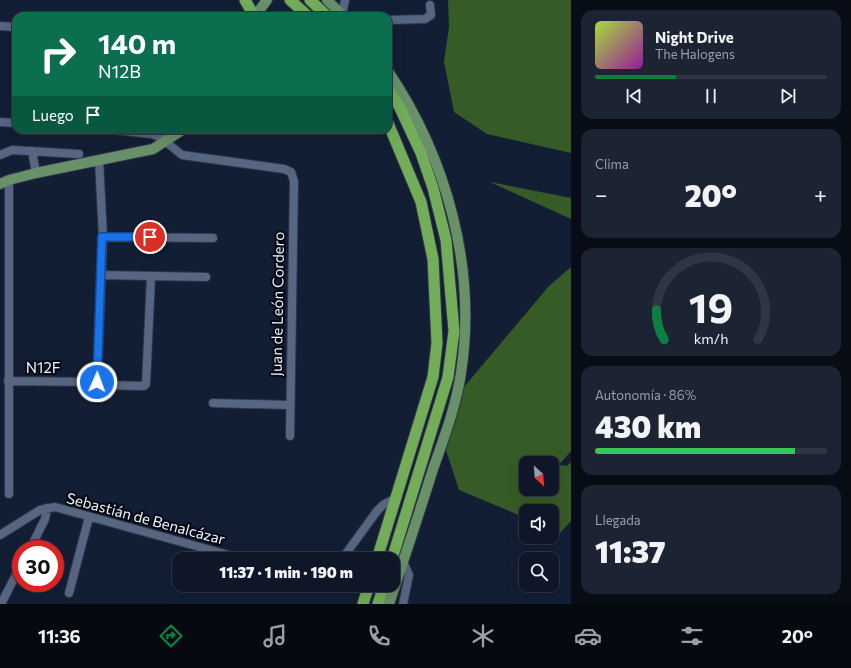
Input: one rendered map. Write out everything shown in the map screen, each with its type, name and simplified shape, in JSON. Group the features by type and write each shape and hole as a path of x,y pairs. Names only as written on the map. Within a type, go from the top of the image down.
{"highway":[{"path":"245,0 252,12"},
{"path":"290,0 304,12"},
{"path":"310,0 323,12"},
{"path":"392,95 399,106 418,146 433,188 446,240 454,331 448,377 400,553"},
{"path":"379,552 433,377 437,343 433,259 421,202 392,134"},
{"path":"363,604 367,592"},
{"path":"378,604 382,592"}],"main road":[{"path":"257,12 267,0"},
{"path":"332,2 339,12"},
{"path":"392,78 420,125 437,163 457,235 464,294 464,337 459,381 451,416 400,555"},
{"path":"4,182 36,173 153,149 177,134"},
{"path":"389,604 391,592"}],"street":[{"path":"343,12 345,0"},
{"path":"392,20 424,19 431,14 430,5"},
{"path":"1,28 12,27"},
{"path":"0,122 12,123"},
{"path":"152,134 166,142"},
{"name":"Juan de León Cordero","path":"166,142 182,155 284,169 291,172 294,181 289,405 290,436"},
{"path":"0,148 79,154"},
{"path":"0,155 12,150"},
{"path":"32,151 36,173"},
{"path":"97,382 102,237 99,160"},
{"path":"4,182 9,494"},
{"path":"102,237 213,238"},
{"path":"101,275 206,277"},
{"name":"N12F","path":"8,381 97,382 101,385 142,387 146,384 151,276"},
{"path":"213,403 289,405"},
{"path":"347,552 376,511 383,504 396,498"},
{"name":"Sebastián de Benalcázar","path":"0,535 40,510 54,507 218,552"},
{"path":"34,540 45,519 47,508"},
{"path":"69,593 90,517"},
{"path":"400,563 409,575 403,604"},
{"path":"1,604 12,583"}],"green space":[{"path":"448,0 571,0 571,153 487,134 454,112 444,62 449,27"},
{"path":"490,182 571,198 571,219"},
{"path":"571,267 571,451 559,465 567,466 571,462 571,521 560,533 559,504 519,504 519,515 459,490 446,450 464,387 549,286"}],"route":[{"path":"97,382 102,237 150,237"}]}
